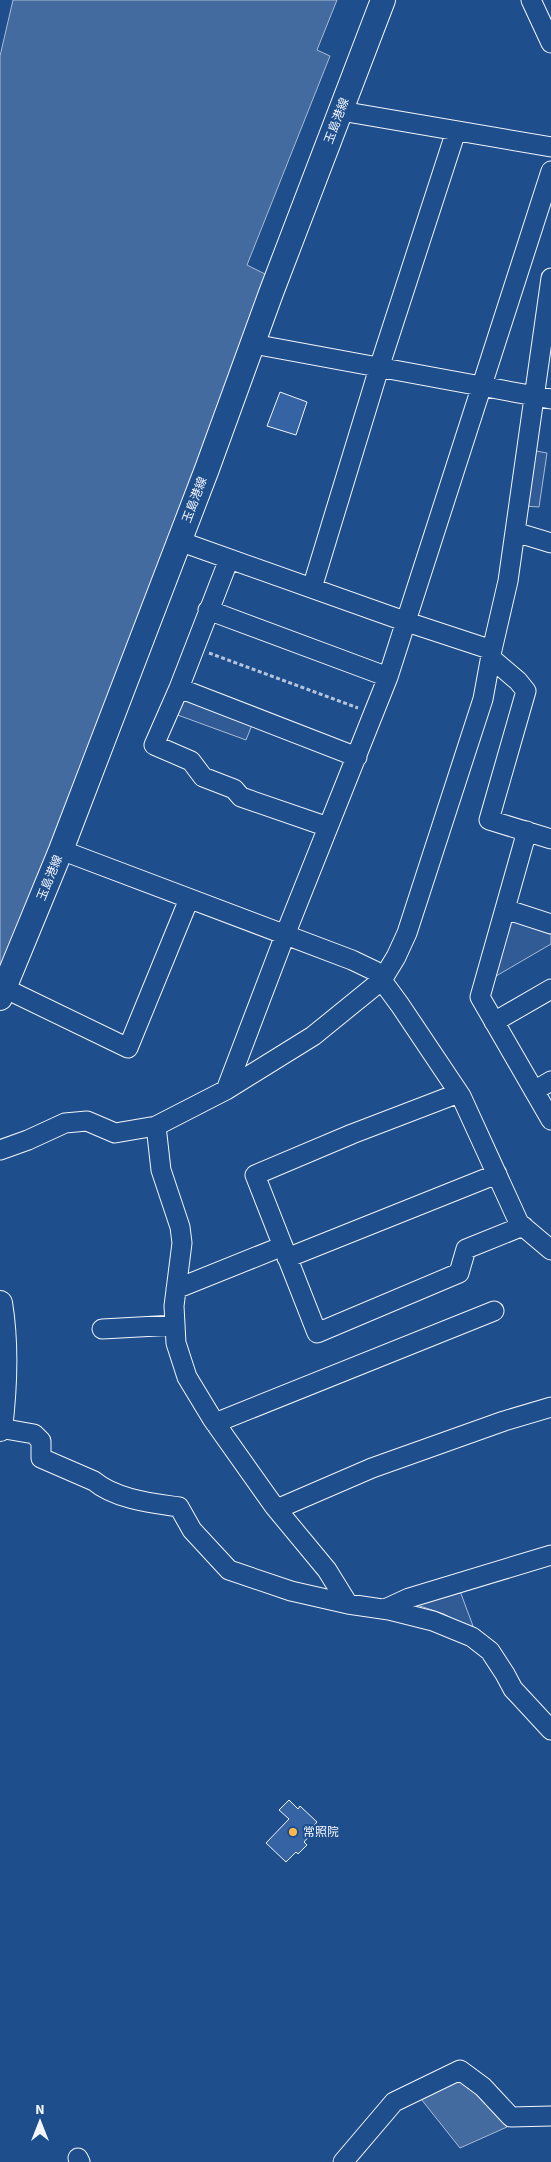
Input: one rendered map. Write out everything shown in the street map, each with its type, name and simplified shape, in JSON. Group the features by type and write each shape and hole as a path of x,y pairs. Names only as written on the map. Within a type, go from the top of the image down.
{"main road":[{"name":"玉島港線","path":"2,993 61,850 383,0"},
{"path":"0,1303 5,1333 5,1370 0,1428"}],"street":[{"path":"531,0 551,43"},
{"path":"341,111 551,147"},
{"path":"312,588 379,368 456,132"},
{"path":"226,1090 285,935 375,714 407,622 551,171"},
{"path":"0,1150 28,1140 65,1123 87,1121 114,1133 156,1126 226,1090 313,1036 382,980 396,957 407,933 483,699 543,398 551,278"},
{"path":"253,344 543,398"},
{"path":"515,532 551,543"},
{"path":"179,541 491,654 526,691 489,820 551,839"},
{"path":"229,559 179,688 154,745 190,761 203,777 234,788 242,797 328,827"},
{"path":"208,610 388,677"},
{"path":"179,688 357,757"},
{"path":"526,831 480,997 551,1120"},
{"path":"61,850 352,960 375,971 459,1093 519,1223 551,1250"},
{"path":"2,993 128,1048 189,899"},
{"path":"504,909 551,924"},
{"path":"494,1022 551,989"},
{"path":"534,1091 551,1081"},
{"path":"459,1093 352,1134 254,1176 316,1333 459,1273 466,1249 523,1226"},
{"path":"156,1126 161,1170 180,1227 182,1243 176,1289 175,1326 176,1343 187,1376 215,1423 277,1509 327,1570 348,1604"},
{"path":"176,1289 285,1252 497,1174"},
{"path":"215,1423 494,1311"},
{"path":"102,1328 175,1326"},
{"path":"277,1509 372,1468 504,1421 551,1407"},
{"path":"0,1428 34,1434 41,1441 41,1458 94,1480 99,1485 134,1500 179,1507 192,1530 229,1570 291,1591 348,1604 385,1609 433,1621 472,1637 490,1651 513,1689 551,1730"},
{"path":"385,1609 409,1598 551,1555"},
{"path":"343,2162 394,2102 460,2070 483,2087 511,2117 551,2116"}],"path":[{"path":"194,647 375,714"}],"shaded area":[{"path":"13,0 337,0 317,50 330,56 247,265 267,275 179,511 0,977 0,56"},
{"path":"531,450 547,453 539,507 524,506"},
{"path":"181,698 252,725 246,740 175,714"},
{"path":"515,918 551,928 551,944 491,979 507,921"},
{"path":"460,1591 473,1626 467,1627 444,1614 414,1604"},
{"path":"462,2079 507,2127 460,2148 421,2099"}],"building":[{"path":"280,392 307,402 296,435 267,426"},
{"name":"常照院","path":"289,1800 298,1809 300,1806 317,1822 309,1831 311,1834 304,1842 307,1845 286,1862 266,1843 289,1819 279,1810"}],"place":[{"name":"常照院","path":"293,1832"}]}
